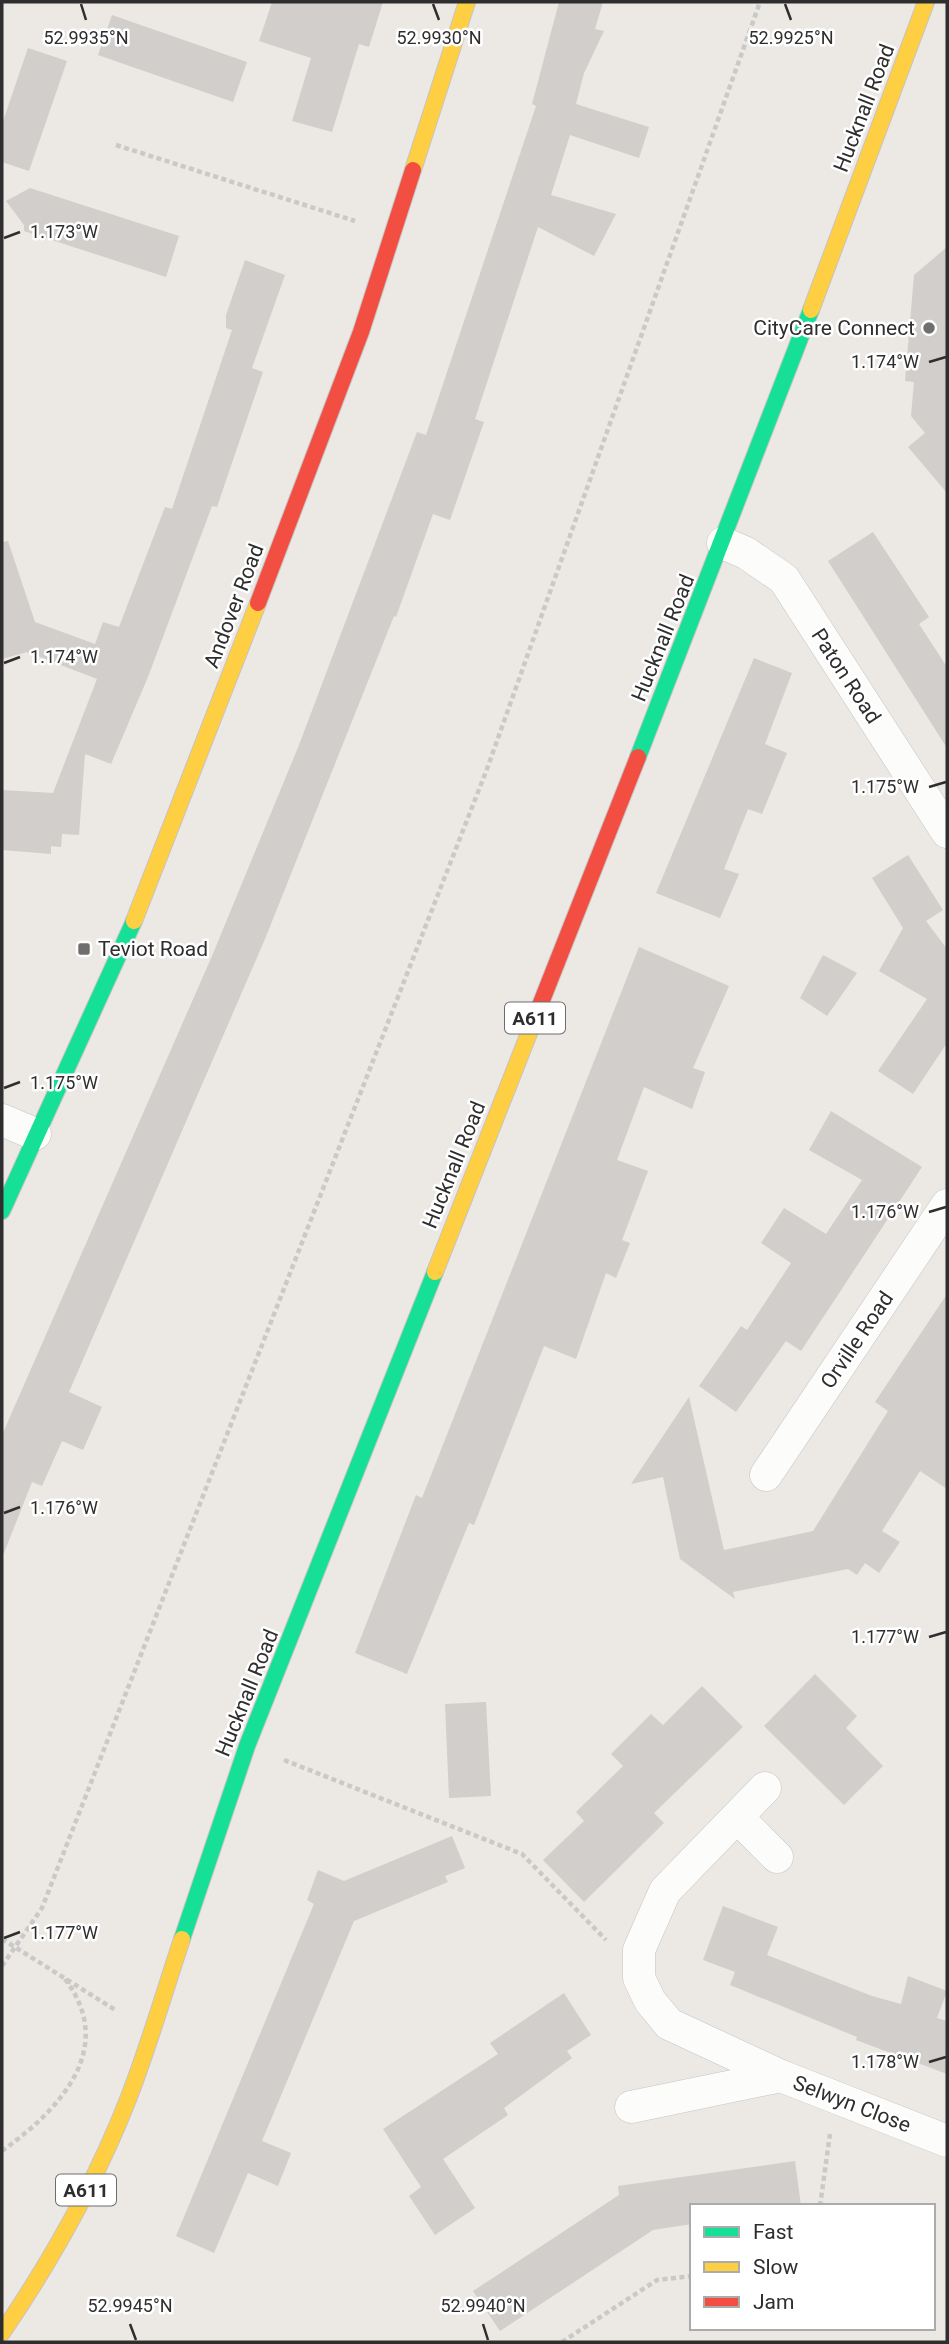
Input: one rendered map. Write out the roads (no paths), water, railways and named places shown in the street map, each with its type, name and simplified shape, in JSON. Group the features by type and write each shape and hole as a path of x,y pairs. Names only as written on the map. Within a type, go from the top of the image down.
{"main road":[{"name":"Andover Road","path":"2,1212 35,1134 147,893 365,319 467,2"},
{"name":"Hucknall Road","path":"2,2333 28,2295 91,2182 127,2101 152,2036 247,1746 723,543 926,2"}],"street":[{"name":"Paton Road","path":"723,543 746,553 784,579 947,832"},
{"path":"2,1120 35,1134"},
{"name":"Orville Road","path":"766,1475 947,1205"},
{"path":"765,1788 665,1891 639,1950 639,1978 650,2001 669,2024 781,2076"},
{"path":"737,1817 777,1857"},
{"name":"Selwyn Close","path":"631,2107 781,2076 947,2141"}],"place":[{"name":"CityCare Connect","path":"929,328"},
{"name":"Teviot Road","path":"84,949"}]}
